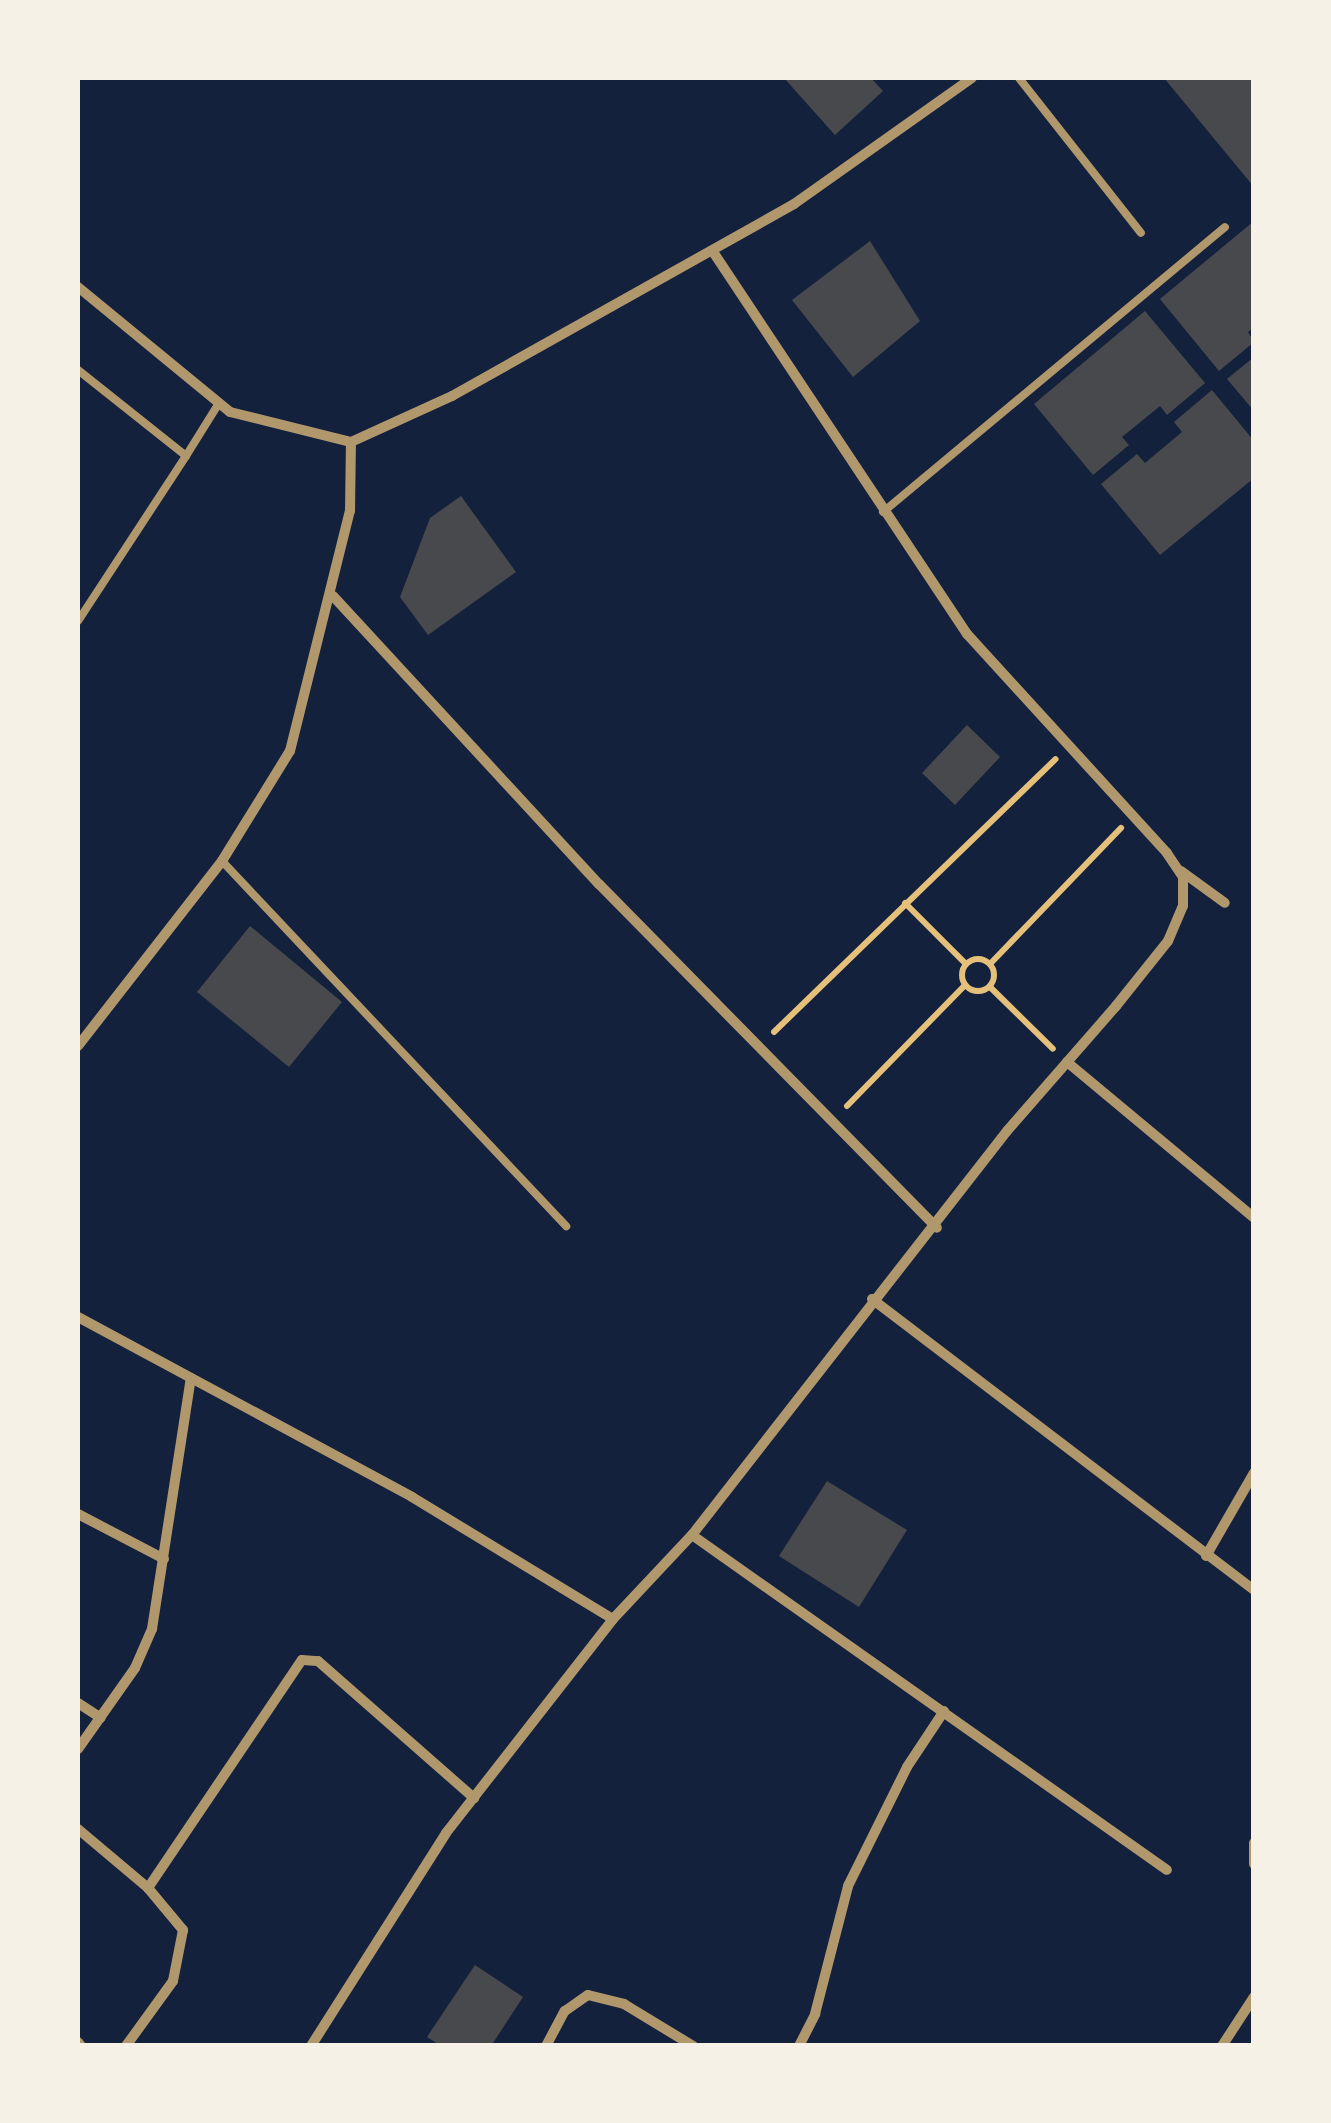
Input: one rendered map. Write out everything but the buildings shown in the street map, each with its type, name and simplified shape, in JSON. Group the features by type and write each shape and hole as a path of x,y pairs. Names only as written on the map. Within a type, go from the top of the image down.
{"street":[{"path":"78,286 230,412 351,442 452,396 713,252 794,204 972,78"},
{"path":"311,2046 474,1798 613,1618 692,1535 872,1300 938,1228 1067,1062 1168,941 1182,906 1183,877 1177,868 968,634 713,252"},
{"path":"78,1046 222,861 290,751 333,596 350,511 351,442"},
{"path":"333,596 759,1046 938,1228"},
{"path":"1177,868 1224,903"},
{"path":"1067,1062 1254,1218"},
{"path":"872,1300 1254,1590"},
{"path":"78,1318 412,1497 613,1618"},
{"path":"78,1749 101,1718 152,1629 191,1378"},
{"path":"1206,1556 1254,1473"},
{"path":"78,1514 164,1558"},
{"path":"692,1535 1167,1870"},
{"path":"148,1888 302,1660 318,1661 474,1798"},
{"path":"78,1703 101,1718"},
{"path":"799,2046 814,2014 848,1886 906,1767 944,1711"},
{"path":"78,1829 148,1888 176,1918 185,1942 163,1998 126,2046"},
{"path":"1254,1843 1254,1864"},
{"path":"546,2046 565,2011 588,1995 624,2004 693,2046"},
{"path":"1222,2046 1254,1997"}],"lane":[{"path":"1019,78 1141,233"},
{"path":"883,512 1225,227"},
{"path":"78,370 186,456"},
{"path":"78,621 219,403"},
{"path":"222,861 566,1226"}],"path":[{"path":"759,1046 1068,748"},
{"path":"990,987 990,964 1132,816"},
{"path":"832,1121 966,985 966,964 905,903"},
{"path":"966,964 980,959 990,964"},
{"path":"966,985 990,987 1067,1062"}]}
